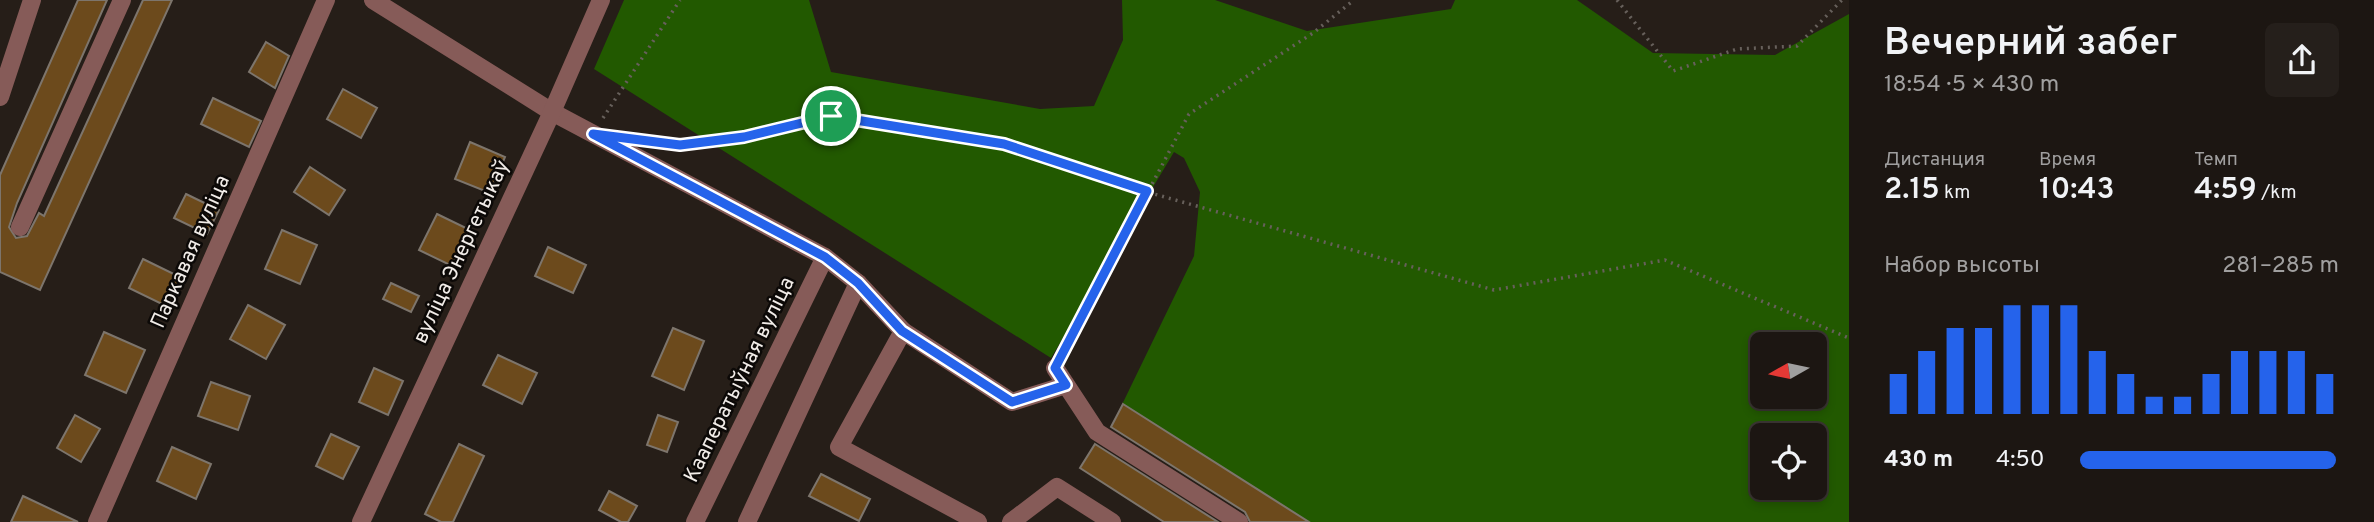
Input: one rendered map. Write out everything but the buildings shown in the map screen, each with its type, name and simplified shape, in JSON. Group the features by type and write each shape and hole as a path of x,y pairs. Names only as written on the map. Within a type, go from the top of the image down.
{"street":[{"path":"0,97 32,0"},
{"path":"20,228 122,0"},
{"name":"Паркавая вуліца","path":"97,522 326,0"},
{"path":"373,0 552,112 825,257 858,283 902,331 1012,402 1066,385"},
{"name":"вуліца Энергетыкаў","path":"361,522 552,112 601,0"},
{"name":"Кааператыўная вуліца","path":"695,522 825,257"},
{"path":"747,522 858,283"},
{"path":"902,331 839,447 978,522"},
{"path":"1055,368 1097,432 1239,522"},
{"path":"1011,522 1057,488 1112,522"}],"path":[{"path":"593,134 680,0"},
{"path":"1055,368 1189,114 1313,33 1354,0"},
{"path":"1617,0 1673,71 1737,49 1797,46 1842,0"},
{"path":"643,140 680,145 731,138 831,116 1004,144 1147,191 1494,290 1665,260 1849,338"}],"green space":[{"path":"624,0 809,0 831,72 1040,109 1094,106 1123,40 1122,0 1215,0 1307,31 1451,9 1455,0 1577,0 1653,53 1775,55 1849,14 1849,522 1279,522 1115,419 1194,256 1200,192 1184,158 1174,152 1051,358 594,69"}],"route":[{"path":"831,116 1004,144 1147,191 1055,368 1066,385 1012,402 902,331 858,283 825,257 593,134 680,145 744,137 831,116"}]}
